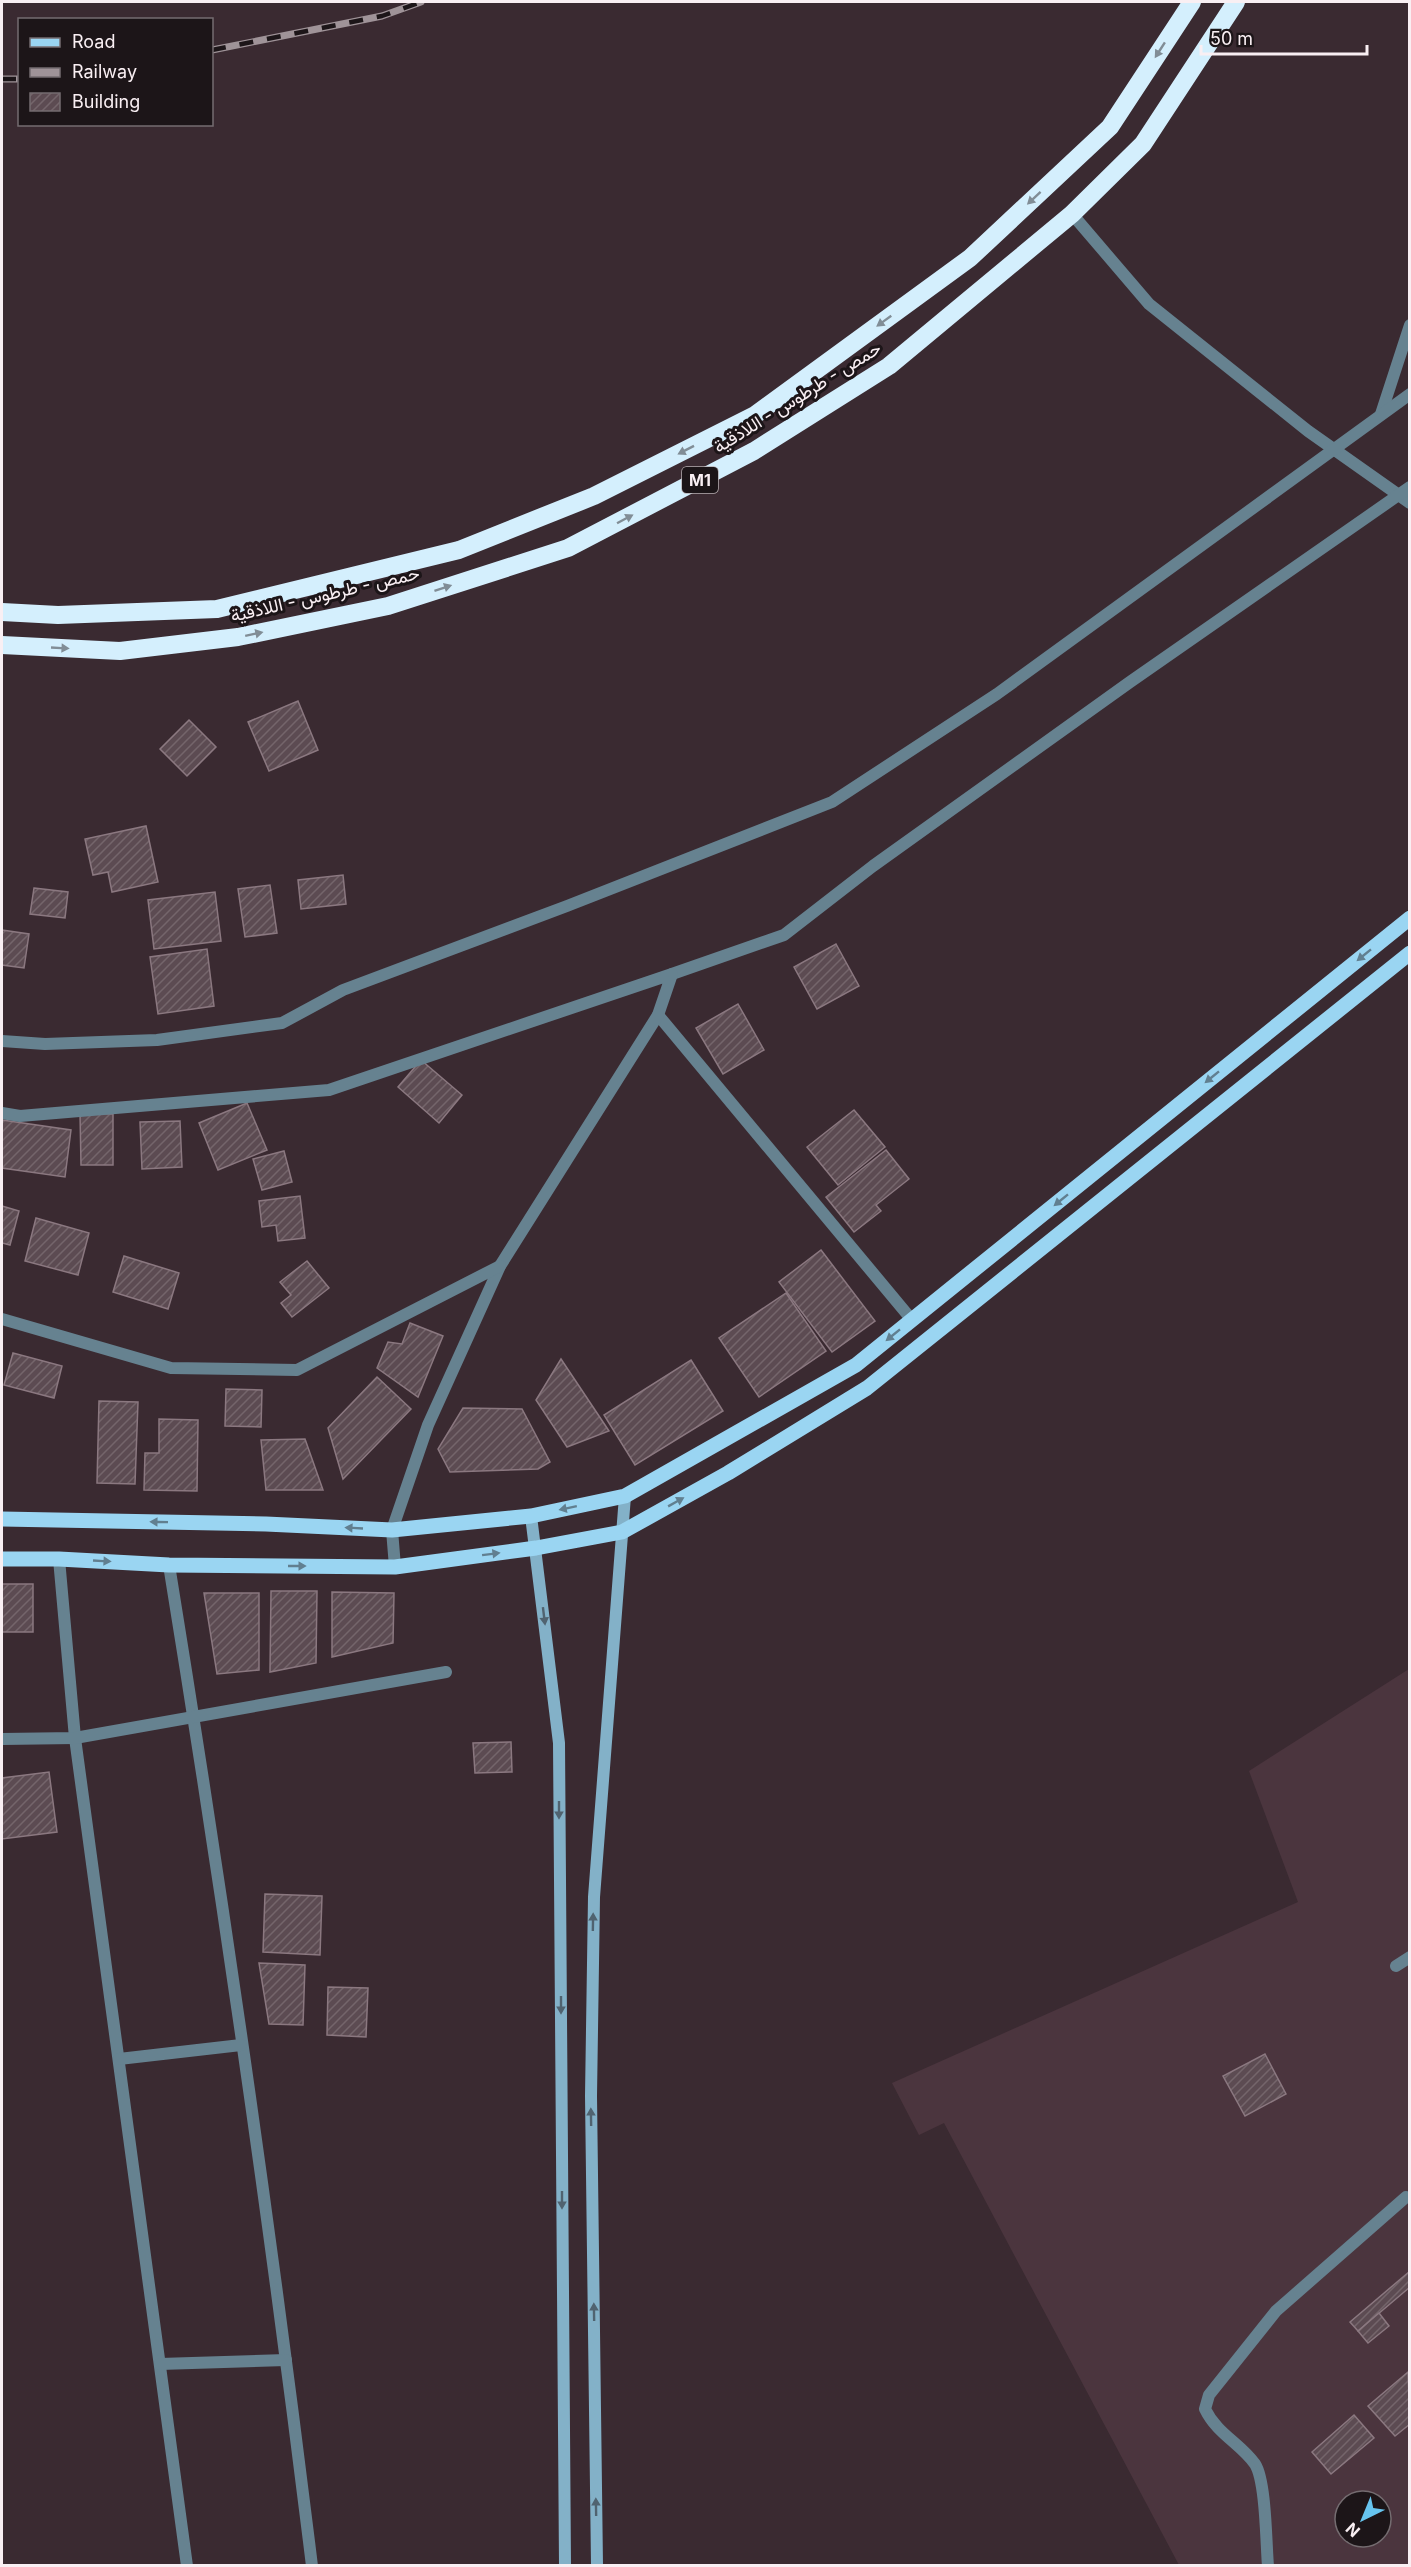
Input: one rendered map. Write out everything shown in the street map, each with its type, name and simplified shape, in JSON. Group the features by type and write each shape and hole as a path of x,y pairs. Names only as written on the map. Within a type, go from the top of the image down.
{"highway":[{"name":"حمص - طرطوس - اللاذقية","path":"2,612 58,615 217,609 459,550 594,496 755,415 970,258 1110,127 1192,2"},
{"name":"حمص - طرطوس - اللاذقية","path":"2,645 120,651 237,637 387,606 568,548 754,451 889,366 1072,214 1143,144 1236,2"}],"main road":[{"path":"2,1519 266,1524 392,1530 531,1516 625,1496 856,1365 1410,918"},
{"path":"2,1559 59,1559 169,1565 395,1567 536,1548 622,1532 728,1473 867,1388 1410,953"}],"street":[{"path":"1072,214 1149,304 1332,448 1410,503"},
{"path":"1382,414 1410,325"},
{"path":"2,1041 45,1044 157,1040 282,1023 343,990 567,906 832,802 997,694 1332,448 1410,394"},
{"path":"2,1113 20,1116 329,1090 784,935 873,866 1063,729 1410,487"},
{"path":"395,1567 392,1530 428,1425 500,1266 658,1016 672,974"},
{"path":"658,1016 912,1320"},
{"path":"2,1319 171,1368 297,1370 500,1266"},
{"path":"597,2565 591,2096 594,1897 625,1496"},
{"path":"531,1516 559,1743 565,2565"},
{"path":"59,1559 75,1738 187,2565"},
{"path":"169,1565 194,1717 241,2045 286,2360 312,2565"},
{"path":"2,1739 75,1738 446,1672"},
{"path":"1396,1966 1410,1957"},
{"path":"119,2059 241,2045"},
{"path":"1268,2565 1261,2481 1255,2464 1212,2424 1205,2409 1209,2395 1276,2312 1406,2198"},
{"path":"160,2364 286,2360"}],"shaded area":[{"path":"1409,1669 1409,2565 1179,2565 944,2123 919,2135 892,2083 1298,1902 1249,1771"}],"building":[{"path":"298,701 318,750 269,771 248,722"},
{"path":"189,720 216,747 187,776 160,749"},
{"path":"146,826 158,882 112,892 108,872 93,875 85,839"},
{"path":"343,875 346,904 301,909 298,880"},
{"path":"270,885 277,933 245,937 238,889"},
{"path":"34,888 68,892 65,918 30,914"},
{"path":"215,892 221,941 154,949 148,900"},
{"path":"2,930 29,934 24,968 2,965"},
{"path":"836,944 859,986 817,1009 794,967"},
{"path":"207,949 214,1006 158,1014 150,957"},
{"path":"738,1004 764,1050 723,1074 696,1028"},
{"path":"421,1060 462,1095 439,1123 398,1087"},
{"path":"247,1103 267,1150 218,1170 199,1123"},
{"path":"854,1110 885,1147 838,1185 807,1147"},
{"path":"80,1113 113,1114 113,1165 81,1165"},
{"path":"2,1120 71,1130 65,1177 2,1168"},
{"path":"180,1121 182,1167 142,1169 140,1122"},
{"path":"886,1150 909,1179 876,1205 881,1211 854,1232 826,1197"},
{"path":"284,1151 292,1182 262,1190 253,1159"},
{"path":"300,1196 305,1238 278,1241 276,1225 262,1227 259,1201"},
{"path":"2,1206 19,1211 10,1245 2,1243"},
{"path":"36,1218 89,1233 78,1275 25,1261"},
{"path":"821,1250 875,1321 832,1352 779,1282"},
{"path":"124,1256 179,1273 168,1309 113,1292"},
{"path":"307,1261 329,1288 292,1317 281,1303 291,1295 280,1282"},
{"path":"786,1293 826,1351 759,1397 719,1338"},
{"path":"410,1323 443,1336 418,1397 377,1368 388,1342 402,1344"},
{"path":"13,1353 62,1366 54,1398 4,1385"},
{"path":"561,1359 609,1431 567,1447 536,1400"},
{"path":"691,1360 723,1411 635,1465 604,1415"},
{"path":"377,1377 411,1409 343,1479 328,1428"},
{"path":"226,1389 262,1390 261,1427 225,1426"},
{"path":"99,1401 138,1402 135,1484 97,1483"},
{"path":"463,1408 522,1409 550,1462 538,1469 450,1472 438,1449"},
{"path":"159,1419 198,1420 197,1491 144,1490 145,1453 159,1453"},
{"path":"305,1439 323,1490 266,1490 261,1440"},
{"path":"2,1584 33,1584 33,1632 2,1632"},
{"path":"271,1591 317,1591 316,1663 270,1672"},
{"path":"332,1592 394,1593 393,1643 332,1657"},
{"path":"204,1593 259,1593 259,1670 217,1674"},
{"path":"511,1742 512,1772 475,1773 473,1743"},
{"path":"49,1772 57,1832 2,1839 2,1778"},
{"path":"265,1894 322,1896 320,1955 263,1952"},
{"path":"259,1963 305,1965 303,2025 269,2024"},
{"path":"328,1987 368,1988 366,2037 327,2035"},
{"path":"1265,2054 1286,2094 1245,2116 1223,2076"},
{"path":"1410,2271 1410,2287 1358,2331 1350,2322"},
{"path":"1379,2313 1389,2326 1368,2343 1358,2331"},
{"path":"1408,2372 1410,2424 1395,2436 1368,2406"},
{"path":"1354,2415 1374,2438 1331,2474 1312,2452"}],"railway":[{"path":"213,50 382,16 421,2"},
{"path":"2,79 18,79"}]}
